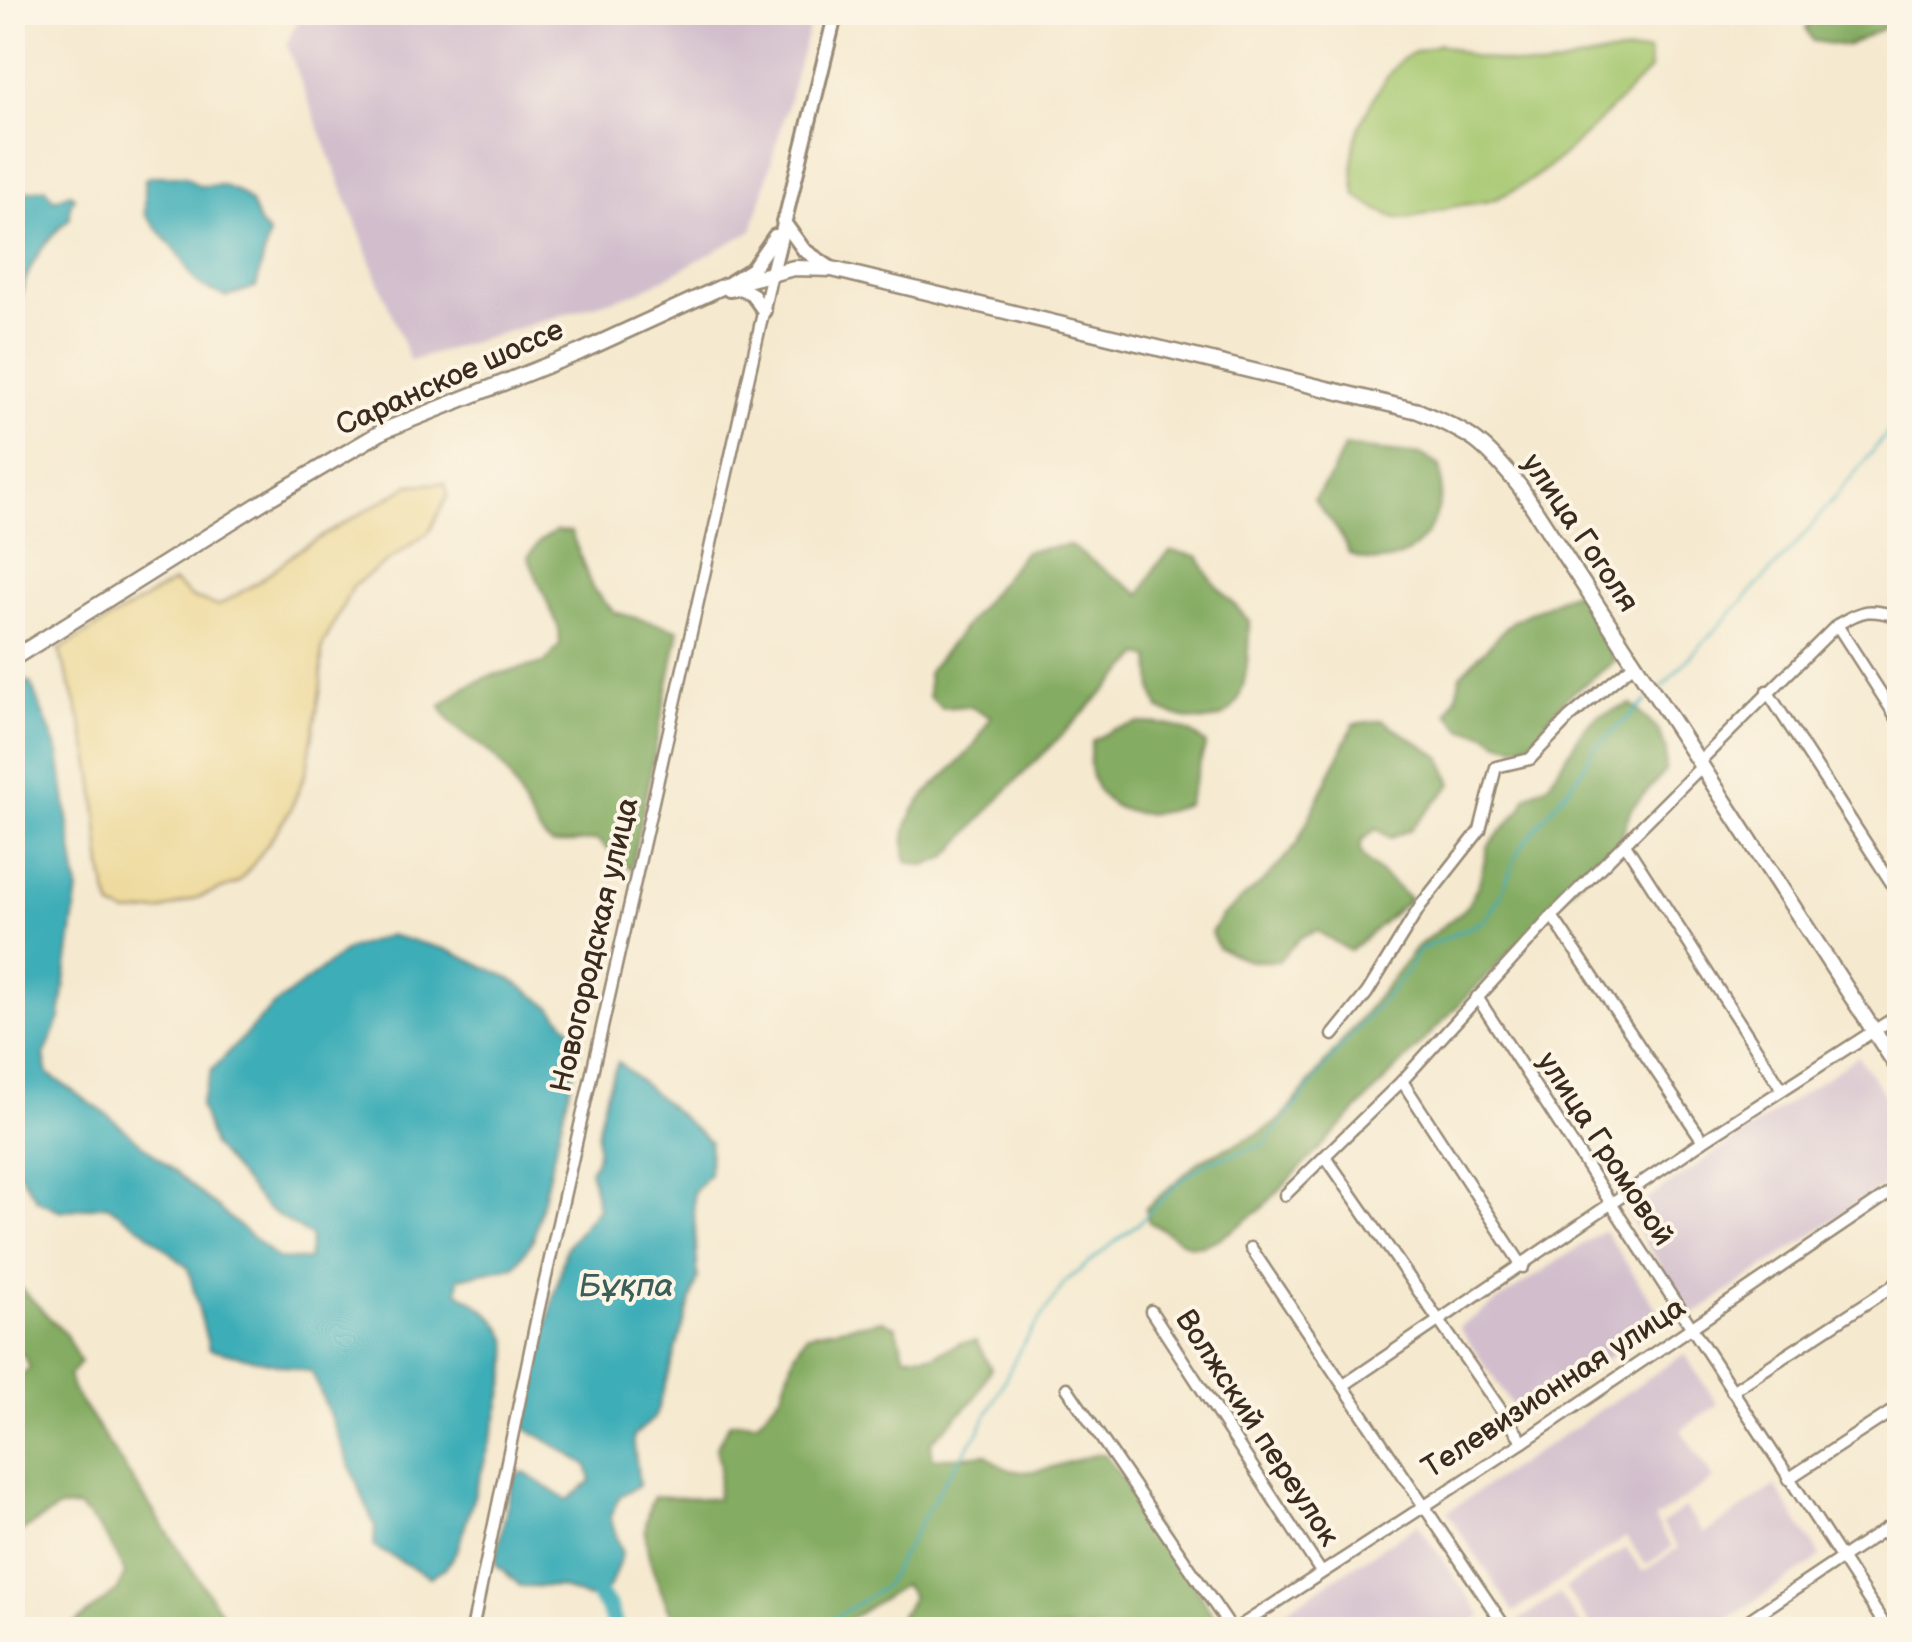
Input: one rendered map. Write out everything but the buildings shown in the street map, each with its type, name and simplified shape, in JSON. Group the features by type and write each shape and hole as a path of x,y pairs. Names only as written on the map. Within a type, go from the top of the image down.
{"highway":[{"name":"улица Гоголя","path":"772,273 794,268 832,270 1401,407 1459,428 1487,446 1520,486 1900,1071"},
{"name":"Саранское шоссе","path":"12,659 366,440 724,286 772,273"}],"main road":[{"path":"772,273 836,12"},
{"path":"783,220 804,250 832,270"},
{"path":"724,286 752,269 783,220"},
{"path":"707,294 741,288 752,294 764,311"}],"street":[{"name":"Новогородская улица","path":"472,1630 538,1312 772,273"},
{"path":"1285,1194 1402,1081 1552,916 1626,844 1767,691 1837,625 1858,612 1877,610 1900,616"},
{"path":"1837,625 1900,723"},
{"path":"1333,1035 1366,993 1422,905 1480,830 1496,767 1530,759 1570,717 1634,664"},
{"path":"1767,691 1900,896"},
{"path":"1626,844 1782,1089"},
{"path":"1552,916 1704,1141"},
{"name":"улица Громовой","path":"1477,997 1888,1630"},
{"path":"1344,1385 1704,1141 1900,1014"},
{"path":"1402,1081 1522,1267"},
{"path":"1325,1156 1523,1442"},
{"name":"Телевизионная улица","path":"1233,1630 1523,1442 1900,1186"},
{"path":"1251,1248 1507,1630"},
{"path":"1732,1391 1900,1280"},
{"name":"Волжский переулок","path":"1151,1311 1321,1572"},
{"path":"1068,1388 1233,1630"},
{"path":"1788,1479 1900,1406"},
{"path":"1734,1630 1900,1519"}],"shaded area":[{"path":"302,13 813,13 752,231 641,291 410,361 286,44"},
{"path":"1858,1056 1899,1115 1899,1176 1692,1316 1627,1213"},
{"path":"1604,1230 1664,1320 1520,1417 1459,1327"},
{"path":"1684,1354 1718,1405 1681,1430 1714,1479 1654,1519 1672,1547 1646,1565 1626,1537 1514,1612 1447,1512"},
{"path":"1775,1486 1821,1557 1713,1629 1593,1629 1565,1588 1626,1548 1643,1572 1678,1548 1662,1524 1685,1508 1704,1534"},
{"path":"1418,1524 1482,1617 1462,1629 1257,1629"},
{"path":"1559,1594 1583,1629 1522,1629 1517,1622"}],"green space":[{"path":"1815,13 1899,13 1899,21 1846,46 1813,41 1806,28"},
{"path":"1440,44 1472,56 1541,69 1609,54 1649,51 1650,70 1578,142 1517,189 1486,202 1396,218 1356,196 1356,137 1374,97 1401,61"},
{"path":"1344,447 1422,455 1440,466 1439,507 1421,541 1407,553 1390,560 1370,561 1349,554 1314,499 1332,474"},
{"path":"556,531 571,532 592,588 614,612 679,630 631,869 597,840 552,845 534,824 500,764 456,728 441,706 464,688 489,676 545,663 560,645 559,629 528,557 540,541"},
{"path":"1069,545 1141,595 1155,567 1171,551 1198,556 1211,579 1249,621 1246,668 1236,704 1225,715 1209,721 1187,719 1159,709 1153,691 1151,658 1141,655 1005,792 947,857 925,866 907,862 905,842 915,809 975,744 991,716 968,706 942,708 929,697 928,672 1025,551"},
{"path":"1576,591 1615,661 1566,698 1528,744 1514,746 1487,734 1462,729 1448,713 1458,692 1460,675 1513,621"},
{"path":"1631,704 1658,730 1666,749 1665,771 1631,809 1621,837 1259,1211 1224,1236 1194,1246 1149,1222 1145,1209 1201,1160 1280,1120 1417,947 1466,908 1479,883 1488,846 1521,809 1527,796 1549,783 1584,728 1598,716"},
{"path":"1382,720 1441,757 1452,784 1411,829 1391,838 1376,829 1362,840 1360,851 1367,861 1410,899 1350,951 1317,931 1301,937 1278,961 1250,961 1218,948 1211,932 1221,917 1267,878 1296,845 1354,724"},
{"path":"1140,723 1175,727 1206,744 1187,804 1167,811 1130,812 1102,796 1090,763 1092,741 1114,729"},
{"path":"22,1289 66,1335 80,1362 69,1376 74,1392 232,1629 195,1629 185,1616 165,1629 67,1629 118,1590 125,1574 106,1538 78,1507 59,1508 13,1537 13,1380 30,1368 24,1356 13,1348 13,1292"},
{"path":"883,1320 896,1327 905,1356 934,1355 960,1343 976,1341 991,1368 974,1400 931,1442 933,1459 986,1454 1014,1471 1029,1472 1105,1454 1223,1629 897,1629 913,1596 904,1585 834,1629 677,1629 647,1547 648,1513 654,1496 717,1499 720,1465 716,1448 730,1422 757,1422 782,1393 795,1353 807,1334"}],"sand":[{"path":"445,483 448,495 429,532 353,586 322,647 321,686 307,769 290,811 258,858 238,883 161,911 127,914 112,908 104,876 87,746 59,650 173,582 193,598 218,606 258,582 299,550 410,485"}],"water":[{"path":"184,176 199,186 221,185 239,192 251,203 269,235 256,287 226,297 202,287 191,276 181,257 145,214 145,179"},
{"path":"45,188 54,200 70,193 74,197 70,218 39,253 21,296 13,302 13,194"},
{"path":"13,679 30,682 59,753 78,890 60,1018 44,1056 48,1074 109,1116 278,1259 308,1260 311,1237 265,1207 213,1146 200,1105 212,1070 272,1007 348,949 389,935 445,949 508,977 552,1008 581,1041 533,1240 515,1266 459,1278 458,1291 503,1331 509,1355 499,1408 458,1548 446,1567 430,1577 374,1547 375,1527 312,1372 209,1349 188,1268 107,1205 61,1211 37,1200 13,1163"},
{"name":"Бұқпа","path":"618,1062 710,1142 709,1174 693,1193 698,1277 655,1417 633,1437 639,1485 620,1496 610,1516 622,1554 610,1586 599,1596 586,1598 560,1587 520,1586 495,1563 513,1478 523,1472 567,1500 591,1482 587,1465 523,1426 566,1248 598,1208 590,1170 597,1154 604,1100"}],"waterway":[{"path":"1661,688 1798,542 1900,418"},
{"path":"815,1630 884,1587 944,1481 979,1431 1020,1349 1066,1281 1140,1222 1180,1181 1208,1162 1265,1144 1336,1053 1406,973 1419,950 1484,921 1500,897 1518,851 1581,772 1593,750 1647,700"},
{"name":"Бұқпа","path":"599,1596 609,1608 616,1630"}]}
